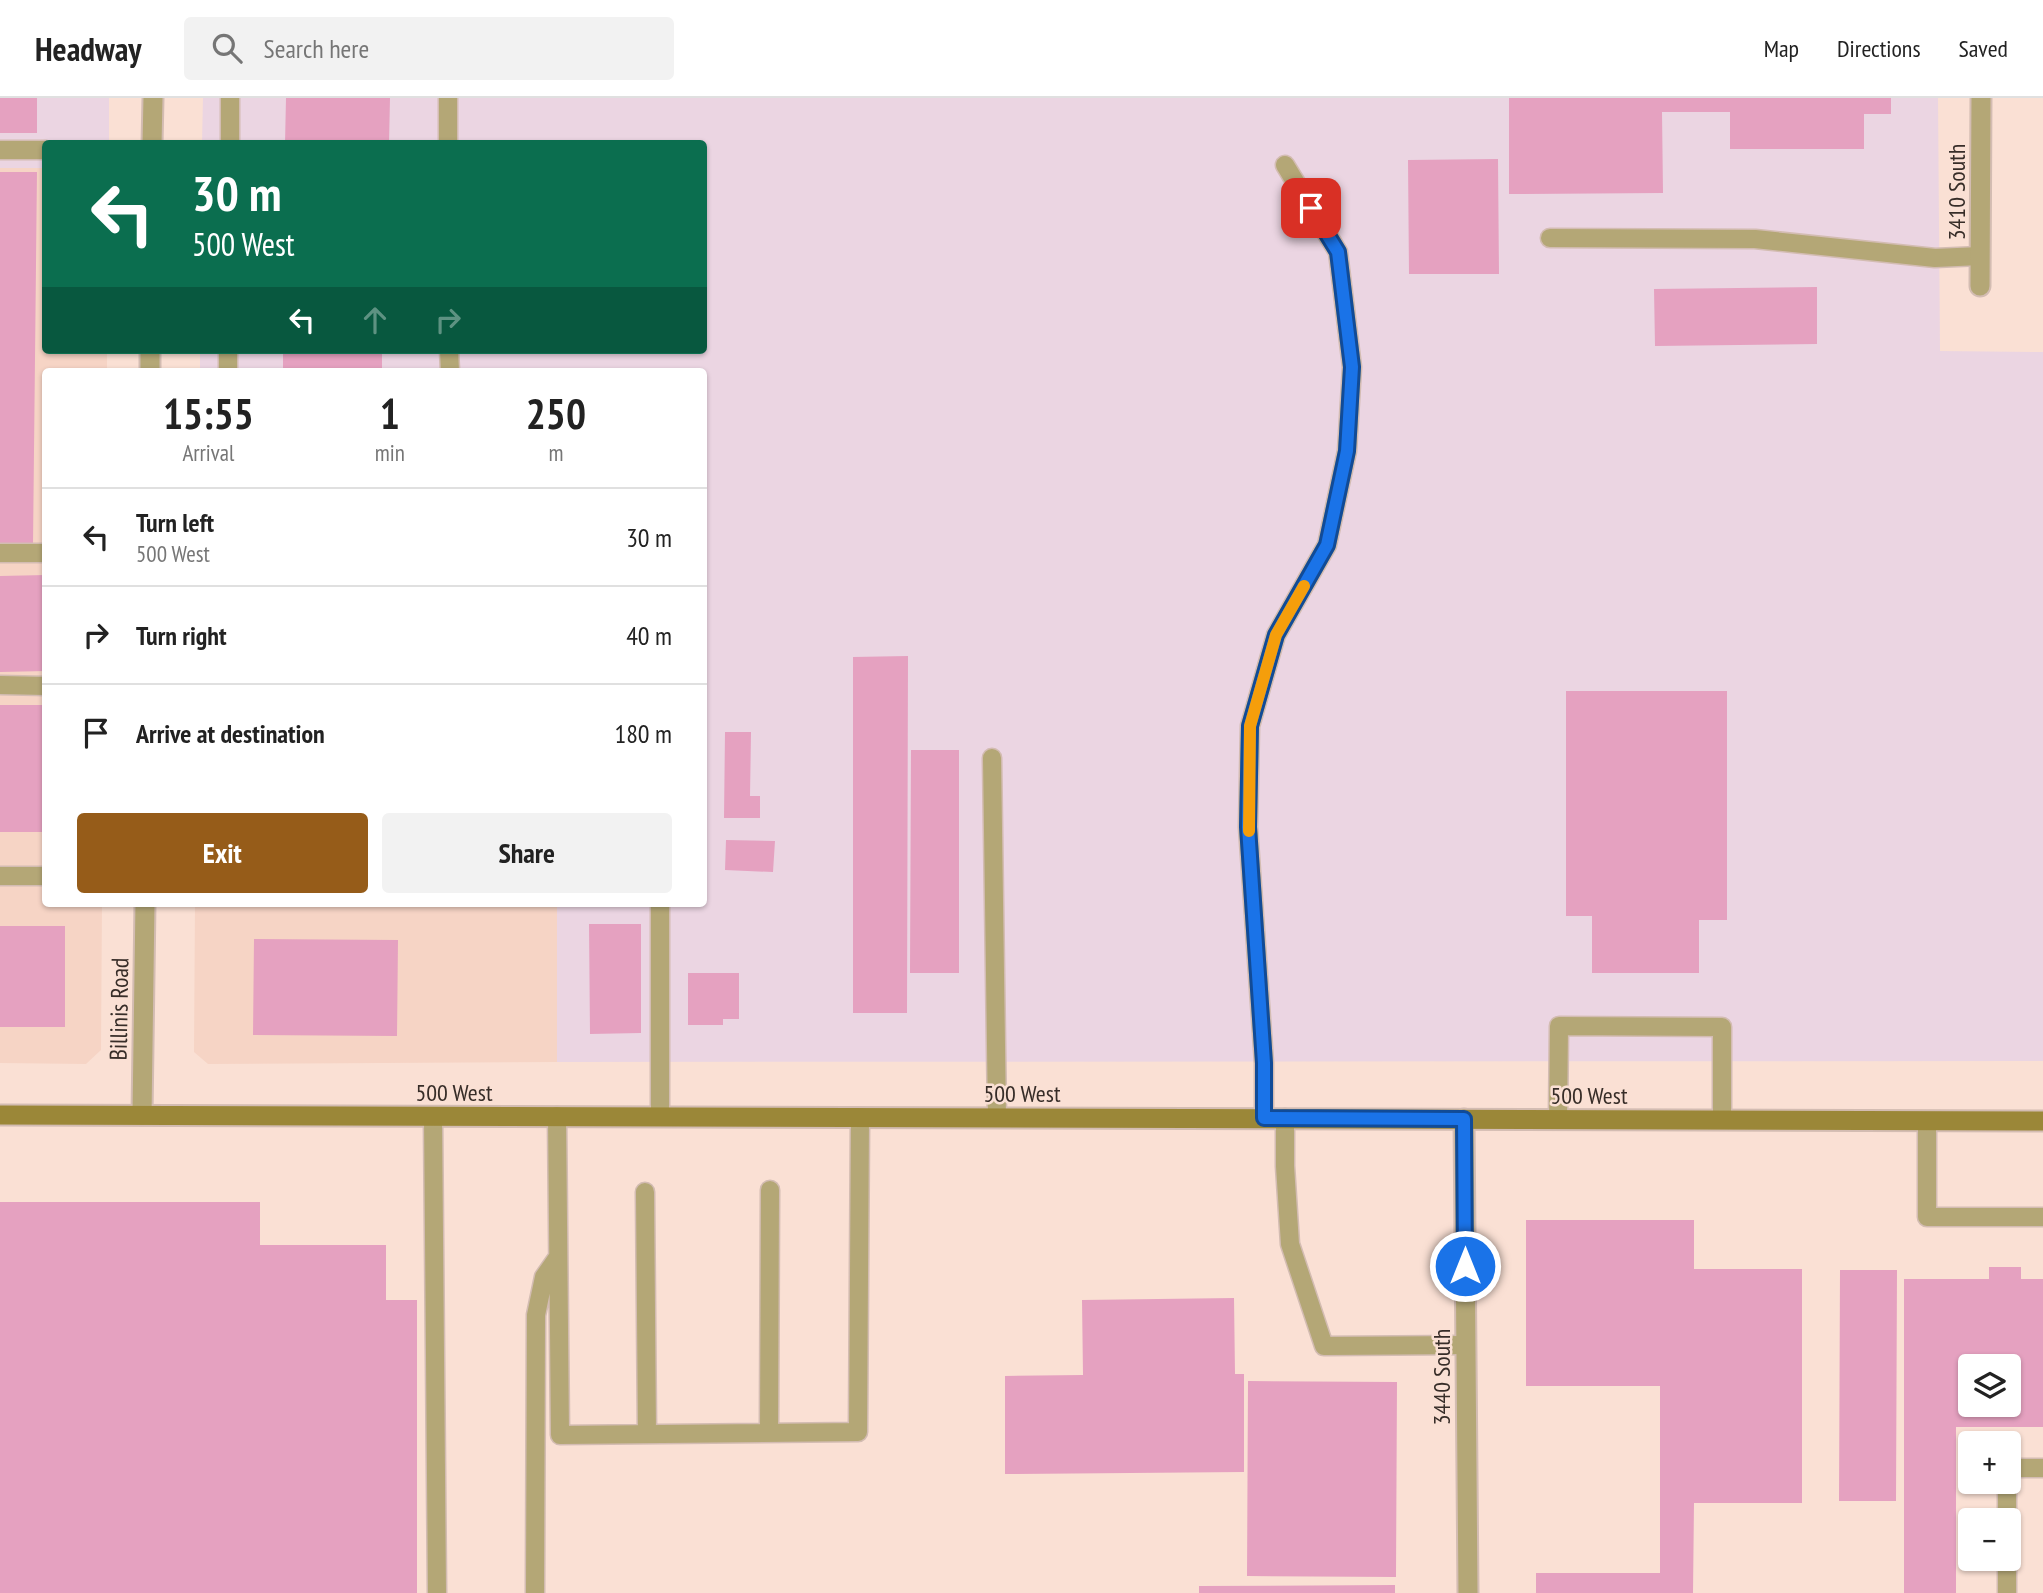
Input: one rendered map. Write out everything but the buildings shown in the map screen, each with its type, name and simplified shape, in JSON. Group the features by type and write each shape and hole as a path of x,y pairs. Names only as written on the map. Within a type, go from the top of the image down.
{"main road":[{"name":"500 West","path":"0,1115 2043,1121"}],"street":[{"path":"152,140 153,98"},
{"name":"3410 South","path":"1980,98 1980,286"},
{"name":"Billinis Road","path":"142,1115 145,907"},
{"name":"3440 South","path":"1464,1119 1468,1593"}],"lane":[{"path":"230,98 230,140"},
{"path":"448,98 448,140"},
{"path":"0,150 42,150"},
{"path":"1264,1118 1264,1063 1248,827 1250,726 1276,635 1327,545 1347,451 1352,367 1338,252 1285,164"},
{"path":"1550,238 1755,239 1935,258 1980,256"},
{"path":"0,554 42,553"},
{"path":"0,685 42,686"},
{"path":"992,758 997,1118"},
{"path":"0,876 42,876"},
{"path":"660,907 660,1116"},
{"path":"1558,1119 1559,1026 1572,1026 1722,1027 1722,1120"},
{"path":"433,1116 437,1593"},
{"path":"557,1116 560,1434 858,1432 860,1116"},
{"path":"1285,1118 1284,1166 1290,1244 1324,1346 1466,1345"},
{"path":"1927,1121 1927,1217 2043,1217"},
{"path":"769,1432 770,1190"},
{"path":"645,1192 647,1434"},
{"path":"535,1593 536,1315 544,1277 558,1257"},
{"path":"2021,1468 2043,1468"},
{"path":"2007,1571 2007,1593"}],"shaded area":[{"path":"0,98 109,98 109,140 42,140 42,168 0,168"},
{"path":"203,98 1938,98 1940,351 2043,352 2043,1061 557,1062 557,907 707,907 707,368 200,368 200,354 707,354 707,140 202,140"},
{"path":"0,168 42,168 42,354 107,354 107,368 42,368 42,907 102,907 101,1050 86,1064 0,1063"},
{"path":"195,907 557,907 557,1062 208,1064 194,1052"}],"slow traffic":[{"path":"1249,831 1250,726 1276,635 1304,586"}],"route":[{"path":"1311,208 1338,252 1352,367 1347,451 1327,545 1276,635 1250,726 1248,827 1264,1063 1264,1118 1464,1119 1465,1266"}]}
